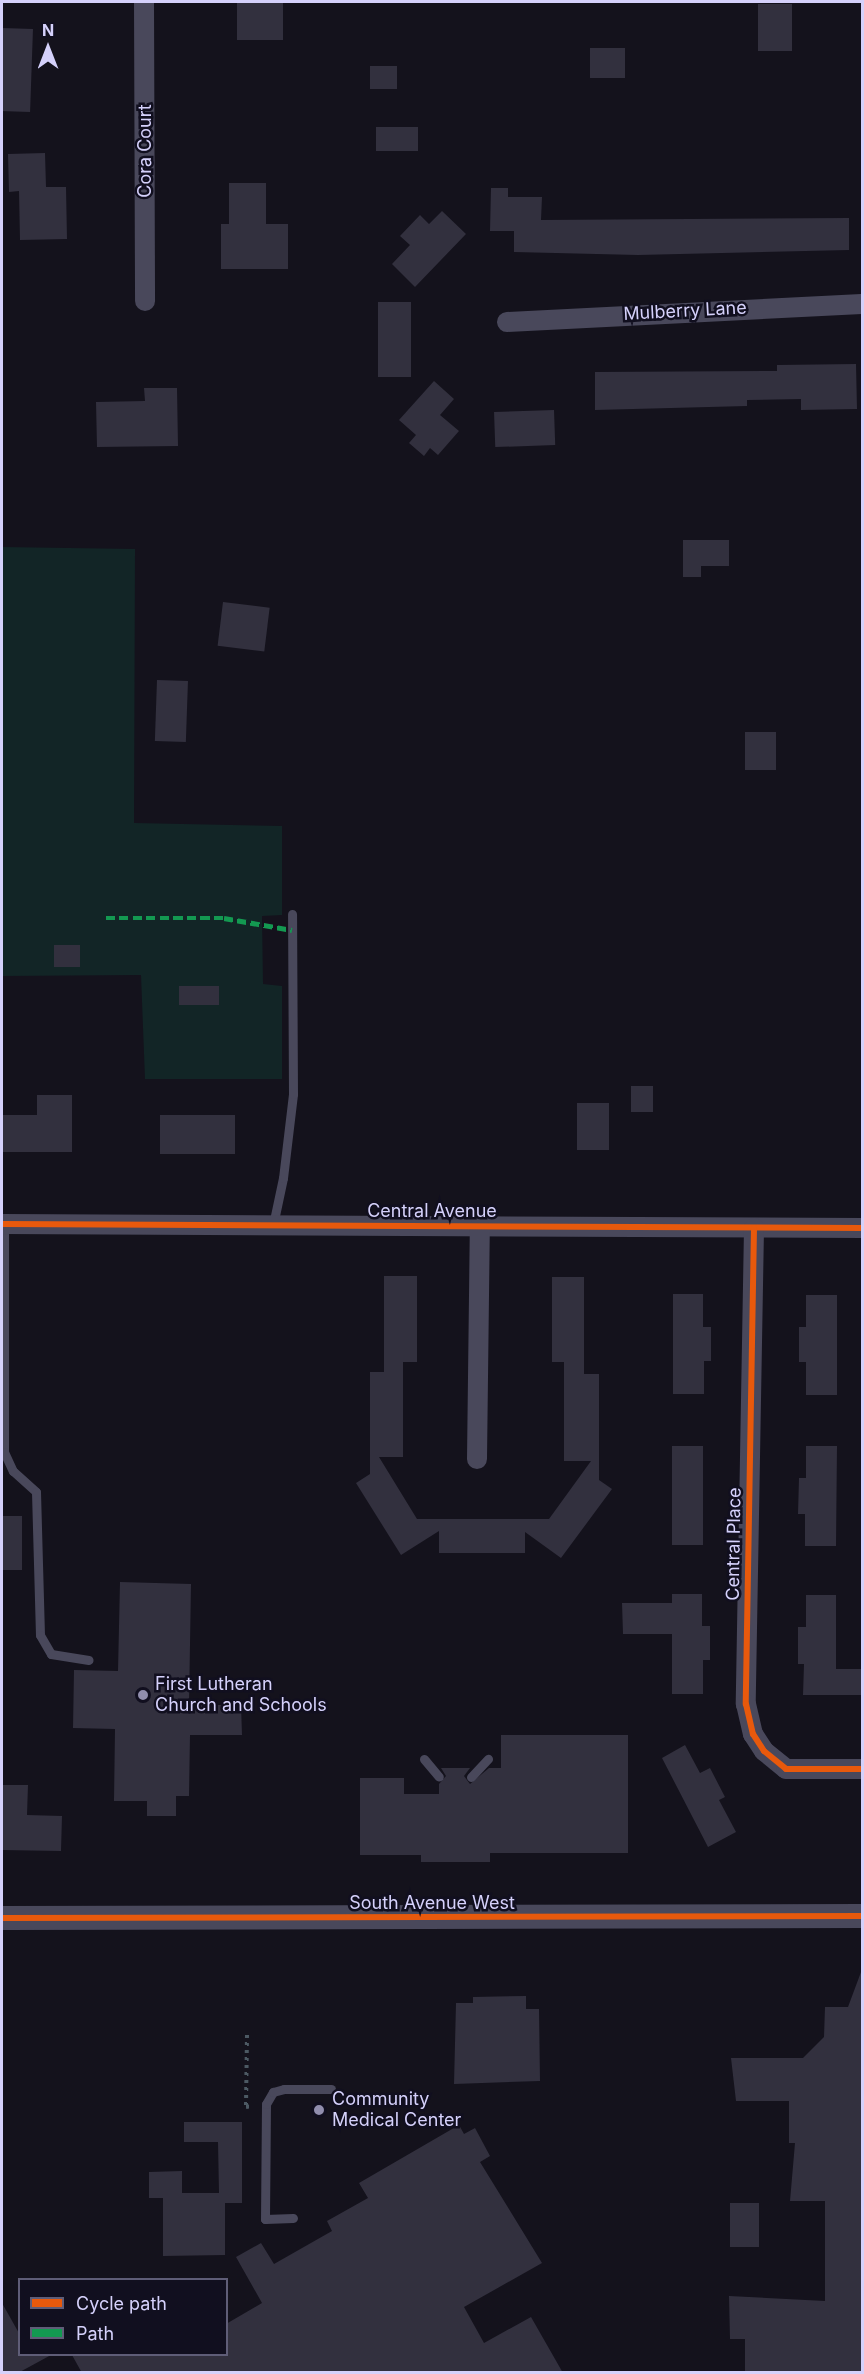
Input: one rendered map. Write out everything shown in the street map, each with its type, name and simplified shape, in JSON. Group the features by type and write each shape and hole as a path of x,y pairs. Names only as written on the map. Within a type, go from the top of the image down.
{"street":[{"name":"Cora Court","path":"144,2 145,301"},
{"name":"Mulberry Lane","path":"507,322 862,304"},
{"name":"Central Avenue","path":"3,1224 862,1228"},
{"path":"477,1459 480,1227"},
{"name":"Central Place","path":"754,1228 746,1704 753,1734 764,1752 786,1769 862,1769"},
{"name":"South Avenue West","path":"2,1918 862,1916"}],"lane":[{"path":"273,1225 285,1169 293,1094 292,914"},
{"path":"3,1224 4,1452 13,1471 36,1492 40,1635 51,1654 89,1660"},
{"path":"424,1759 439,1777"},
{"path":"471,1777 488,1759"},
{"path":"293,2218 265,2219 266,2104 273,2092 284,2089 332,2089"}],"path":[{"path":"248,2035 246,2107 266,2104"}],"green space":[{"path":"2,547 135,549 134,823 282,826 282,915 262,916 263,984 282,986 282,1079 145,1079 141,975 2,976"}],"building":[{"path":"237,2 283,2 283,40 237,40"},
{"path":"758,4 792,4 792,51 758,51"},
{"path":"2,28 33,29 30,112 2,111"},
{"path":"590,48 625,48 625,78 590,78"},
{"path":"370,66 397,66 397,89 370,89"},
{"path":"376,127 418,127 418,151 376,151"},
{"path":"45,153 46,187 66,187 67,239 20,240 19,191 9,192 8,154"},
{"path":"229,183 266,183 266,224 288,224 288,269 221,269 221,224 229,224"},
{"path":"491,188 508,188 508,197 542,197 541,220 849,218 849,250 638,255 514,252 514,231 490,231"},
{"path":"442,211 466,234 415,287 392,264 410,245 400,236 420,215 429,224"},
{"path":"378,302 411,302 411,377 378,377"},
{"path":"856,364 857,409 801,410 801,399 747,400 747,406 595,410 595,372 777,371 777,365"},
{"path":"434,381 454,399 440,415 459,431 438,455 430,448 424,456 409,443 416,435 399,420"},
{"path":"144,388 177,388 178,446 97,447 96,402 145,401"},
{"path":"554,410 555,445 495,447 494,412"},
{"path":"683,540 729,540 729,566 701,566 701,577 683,577"},
{"path":"223,602 270,608 264,651 218,646"},
{"path":"157,680 188,681 186,742 155,741"},
{"path":"745,732 776,732 776,770 745,770"},
{"path":"54,945 80,945 80,967 54,967"},
{"path":"179,986 219,986 219,1005 179,1005"},
{"path":"631,1086 653,1086 653,1112 631,1112"},
{"path":"37,1095 72,1095 72,1152 2,1152 2,1115 37,1115"},
{"path":"577,1103 609,1103 609,1150 577,1150"},
{"path":"160,1115 235,1115 235,1154 160,1154"},
{"path":"384,1276 417,1276 417,1362 403,1362 403,1457 379,1457 417,1519 549,1519 591,1461 564,1461 564,1362 552,1362 552,1277 584,1277 584,1374 599,1374 599,1480 612,1489 561,1558 525,1532 525,1553 439,1553 439,1531 401,1555 356,1483 370,1474 370,1372 384,1372"},
{"path":"673,1294 703,1294 703,1327 711,1327 711,1361 704,1361 704,1394 673,1394"},
{"path":"806,1295 837,1295 837,1395 806,1395 806,1362 799,1362 799,1327 806,1327"},
{"path":"672,1446 703,1446 703,1545 672,1545"},
{"path":"806,1446 837,1446 836,1546 805,1546 805,1514 798,1514 799,1478 806,1478"},
{"path":"2,1516 22,1516 22,1570 2,1570"},
{"path":"120,1582 191,1584 189,1705 241,1705 242,1735 190,1735 189,1796 176,1796 176,1816 147,1816 147,1801 114,1801 115,1729 73,1728 74,1670 118,1671"},
{"path":"672,1594 702,1594 702,1626 710,1626 710,1660 703,1660 703,1694 672,1694 672,1634 623,1634 622,1603 672,1603"},
{"path":"806,1595 836,1595 836,1669 862,1669 862,1695 803,1695 804,1664 798,1664 798,1627 806,1627"},
{"path":"501,1735 628,1735 628,1853 490,1853 490,1862 421,1862 421,1855 360,1855 360,1778 404,1778 404,1794 439,1794 439,1784 446,1776 441,1768 470,1768 464,1776 470,1784 489,1768 501,1768"},
{"path":"685,1745 700,1773 710,1768 725,1797 719,1800 736,1832 708,1847 662,1758"},
{"path":"2,1785 28,1785 27,1815 62,1816 61,1851 2,1850"},
{"path":"861,1972 862,2373 745,2373 745,2339 730,2339 729,2296 825,2301 825,2201 790,2201 795,2143 789,2143 789,2101 736,2101 731,2058 803,2058 824,2037 825,2007 848,2007"},
{"path":"526,1996 526,2009 539,2009 540,2081 454,2084 456,2003 473,2003 473,1997"},
{"path":"184,2122 242,2122 242,2203 225,2203 225,2255 163,2256 163,2198 149,2198 149,2172 182,2171 182,2193 219,2193 218,2142 184,2142"},
{"name":"Community Medical Center","path":"459,2125 464,2134 475,2128 490,2156 480,2162 542,2263 464,2307 484,2343 531,2317 563,2373 82,2373 73,2356 228,2356 228,2323 262,2303 236,2257 261,2243 274,2264 332,2231 327,2221 368,2198 359,2183"},
{"path":"730,2203 759,2203 759,2247 730,2247"},
{"path":"2,2303 18,2331 18,2356 49,2356 18,2373 2,2373"}],"marked path":[{"path":"106,918 224,918 292,930"}],"cycle path":[{"path":"2,1224 862,1228"},
{"path":"754,1228 746,1704 753,1734 764,1751 786,1769 862,1769"},
{"path":"2,1918 862,1916"}],"place":[{"name":"First Lutheran Church and Schools","path":"143,1695"},
{"name":"Community Medical Center","path":"319,2110"}]}
